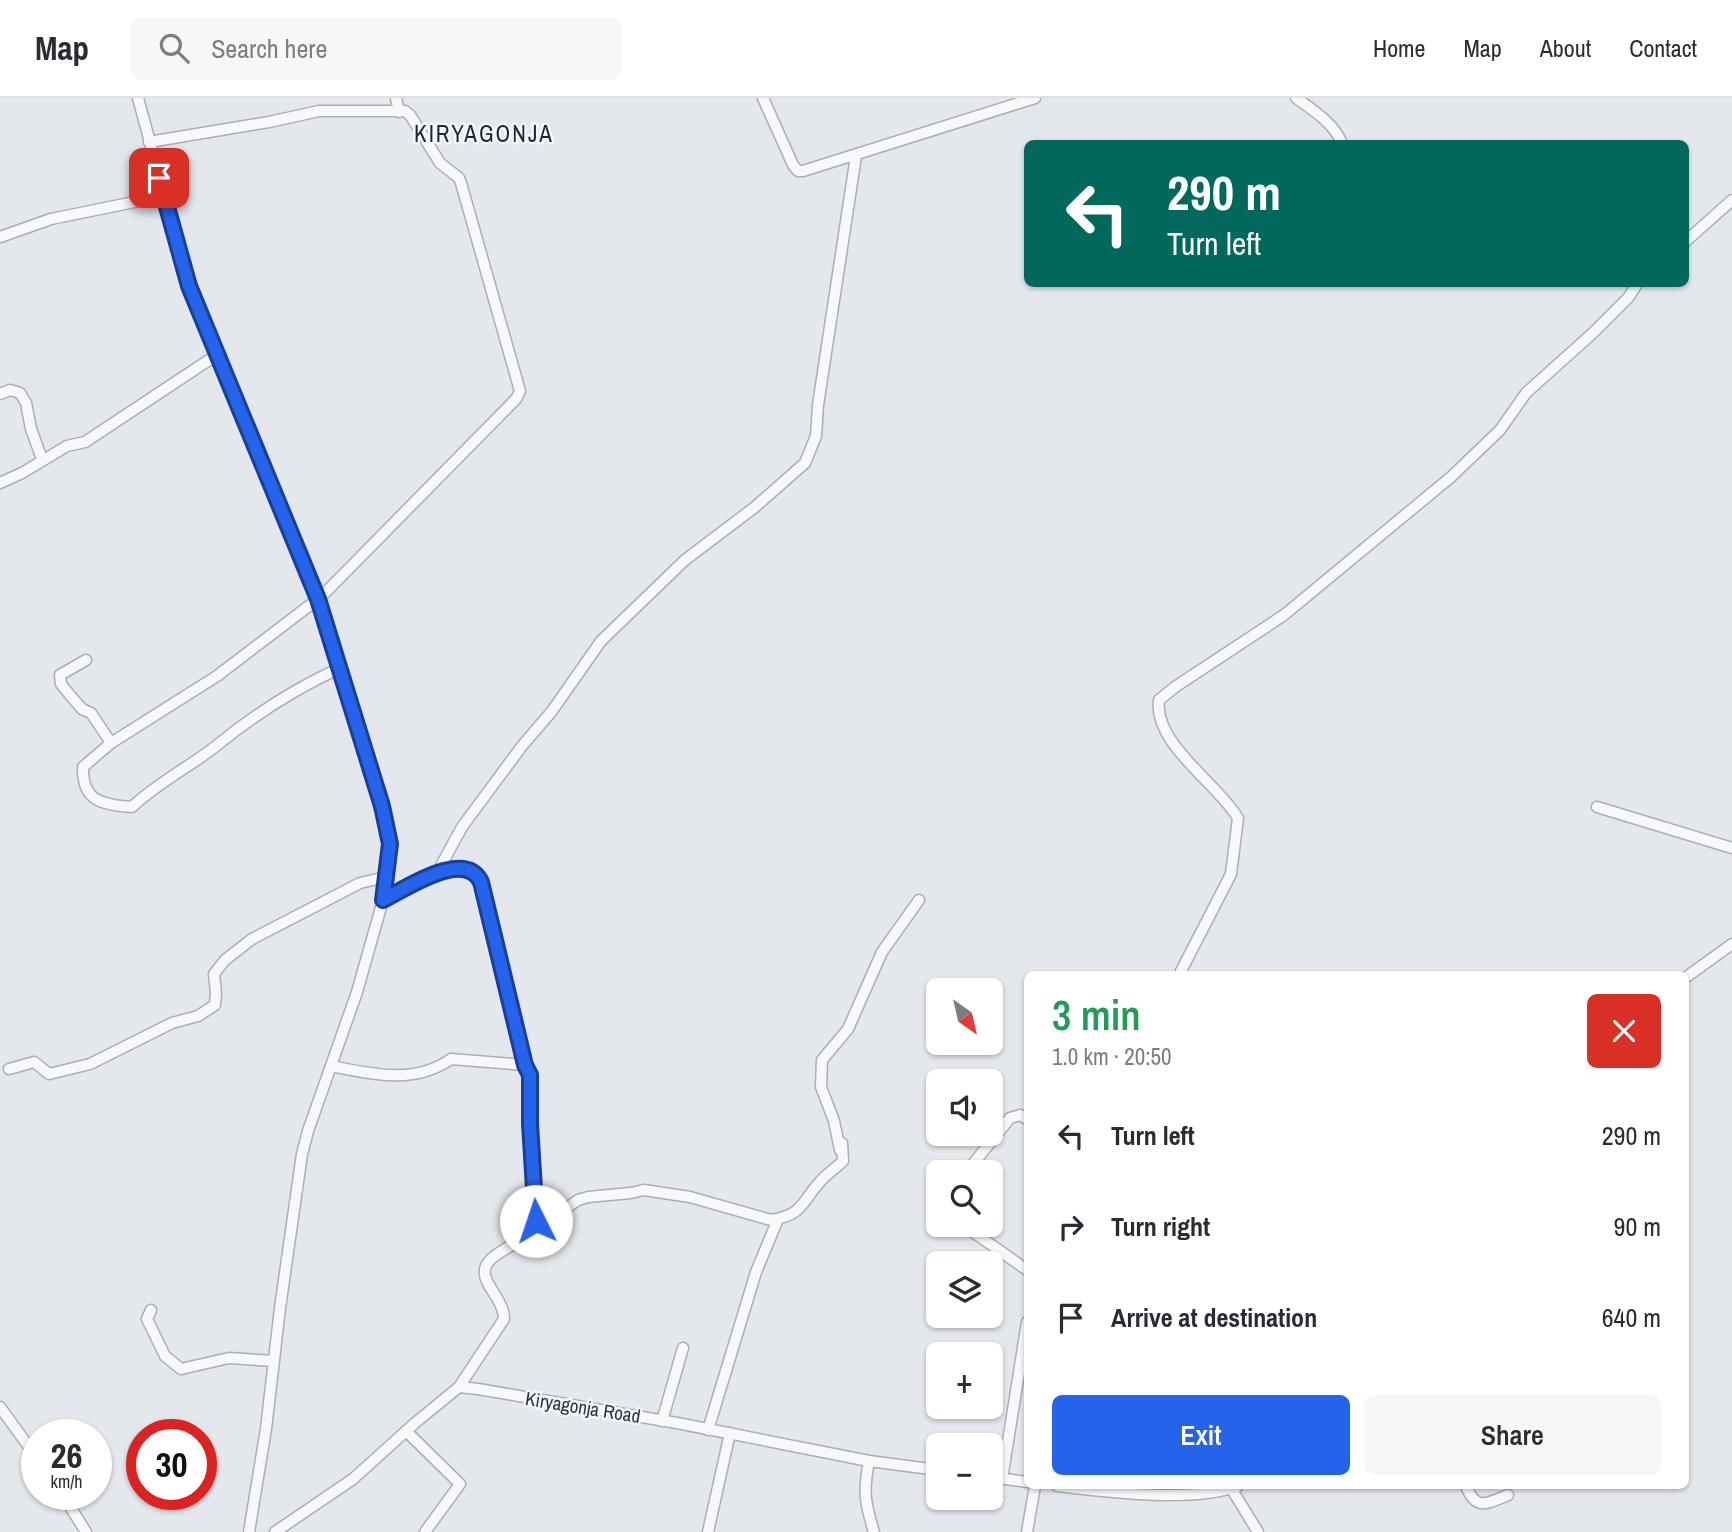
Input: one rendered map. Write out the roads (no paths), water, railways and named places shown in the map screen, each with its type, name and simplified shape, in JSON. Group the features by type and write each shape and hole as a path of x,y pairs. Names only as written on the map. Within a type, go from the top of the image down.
{"street":[{"path":"138,98 189,286 318,599 382,806 390,844 383,900 357,992 302,1154 266,1429 249,1532"},
{"path":"396,98 399,112"},
{"path":"763,98 798,171 812,170 959,120 1035,98"},
{"path":"1296,98 1316,112 1340,140"},
{"path":"149,142 319,111 405,111 440,163 459,178 520,391 507,409 318,599 217,676 111,743 83,767 85,788 94,799 113,806 132,807 257,714 304,685 340,668"},
{"path":"436,873 462,827 522,746 552,711 601,641 685,560 755,507 805,463 816,436 856,156"},
{"path":"0,237 51,219 164,196"},
{"path":"1689,238 1732,200"},
{"path":"1181,971 1231,874 1238,818 1165,733 1158,713 1159,700 1284,615 1451,477 1500,430 1526,393 1628,298 1635,287"},
{"path":"0,483 22,474 42,459 67,446 85,442 209,360 220,359"},
{"path":"0,394 10,390 20,393 26,403 31,429 42,459"},
{"path":"86,660 60,675 61,684 82,709 91,713 111,743"},
{"path":"1597,807 1732,848"},
{"path":"383,900 436,873 461,868 477,874 481,882 525,1065 530,1075 536,1221 529,1234"},
{"path":"9,1069 34,1062 49,1074 90,1064 172,1023 198,1016 215,1005 214,974 225,960 252,939 360,883 386,877"},
{"path":"843,1161 834,1121 821,1087 822,1060 848,1029 882,952 919,900"},
{"path":"1689,975 1732,944"},
{"path":"331,1066 382,1076 424,1072 440,1067 450,1059 525,1065"},
{"path":"976,1160 1010,1118 1020,1115 1024,1117"},
{"path":"842,1143 843,1161"},
{"path":"275,1532 347,1483 459,1387 504,1319 503,1311 486,1280 485,1266 491,1258 529,1234 544,1232 561,1212 578,1200 654,1189 771,1220 778,1219 800,1209 819,1183 843,1161"},
{"path":"708,1430 756,1272 778,1219"},
{"path":"980,1237 1024,1268"},
{"path":"151,1310 147,1319 165,1356 181,1369 229,1357 274,1360"},
{"path":"1003,1473 1024,1341"},
{"path":"662,1420 683,1348"},
{"name":"Kiryagonja Road","path":"459,1387 662,1420 869,1461 926,1468"},
{"path":"0,1406 21,1436"},
{"path":"406,1431 460,1484 425,1532"},
{"path":"708,1532 730,1433"},
{"path":"869,1461 864,1485 866,1508 874,1532"},
{"path":"1003,1479 1024,1482"},
{"path":"1027,1532 1034,1489"},
{"path":"1086,1489 1161,1494 1216,1492 1227,1489"},
{"path":"1236,1489 1258,1532"},
{"path":"1467,1489 1477,1503 1488,1503 1508,1495"},
{"path":"72,1510 86,1532"}],"district":[{"name":"KIRYAGONJA","path":"484,133"}]}
